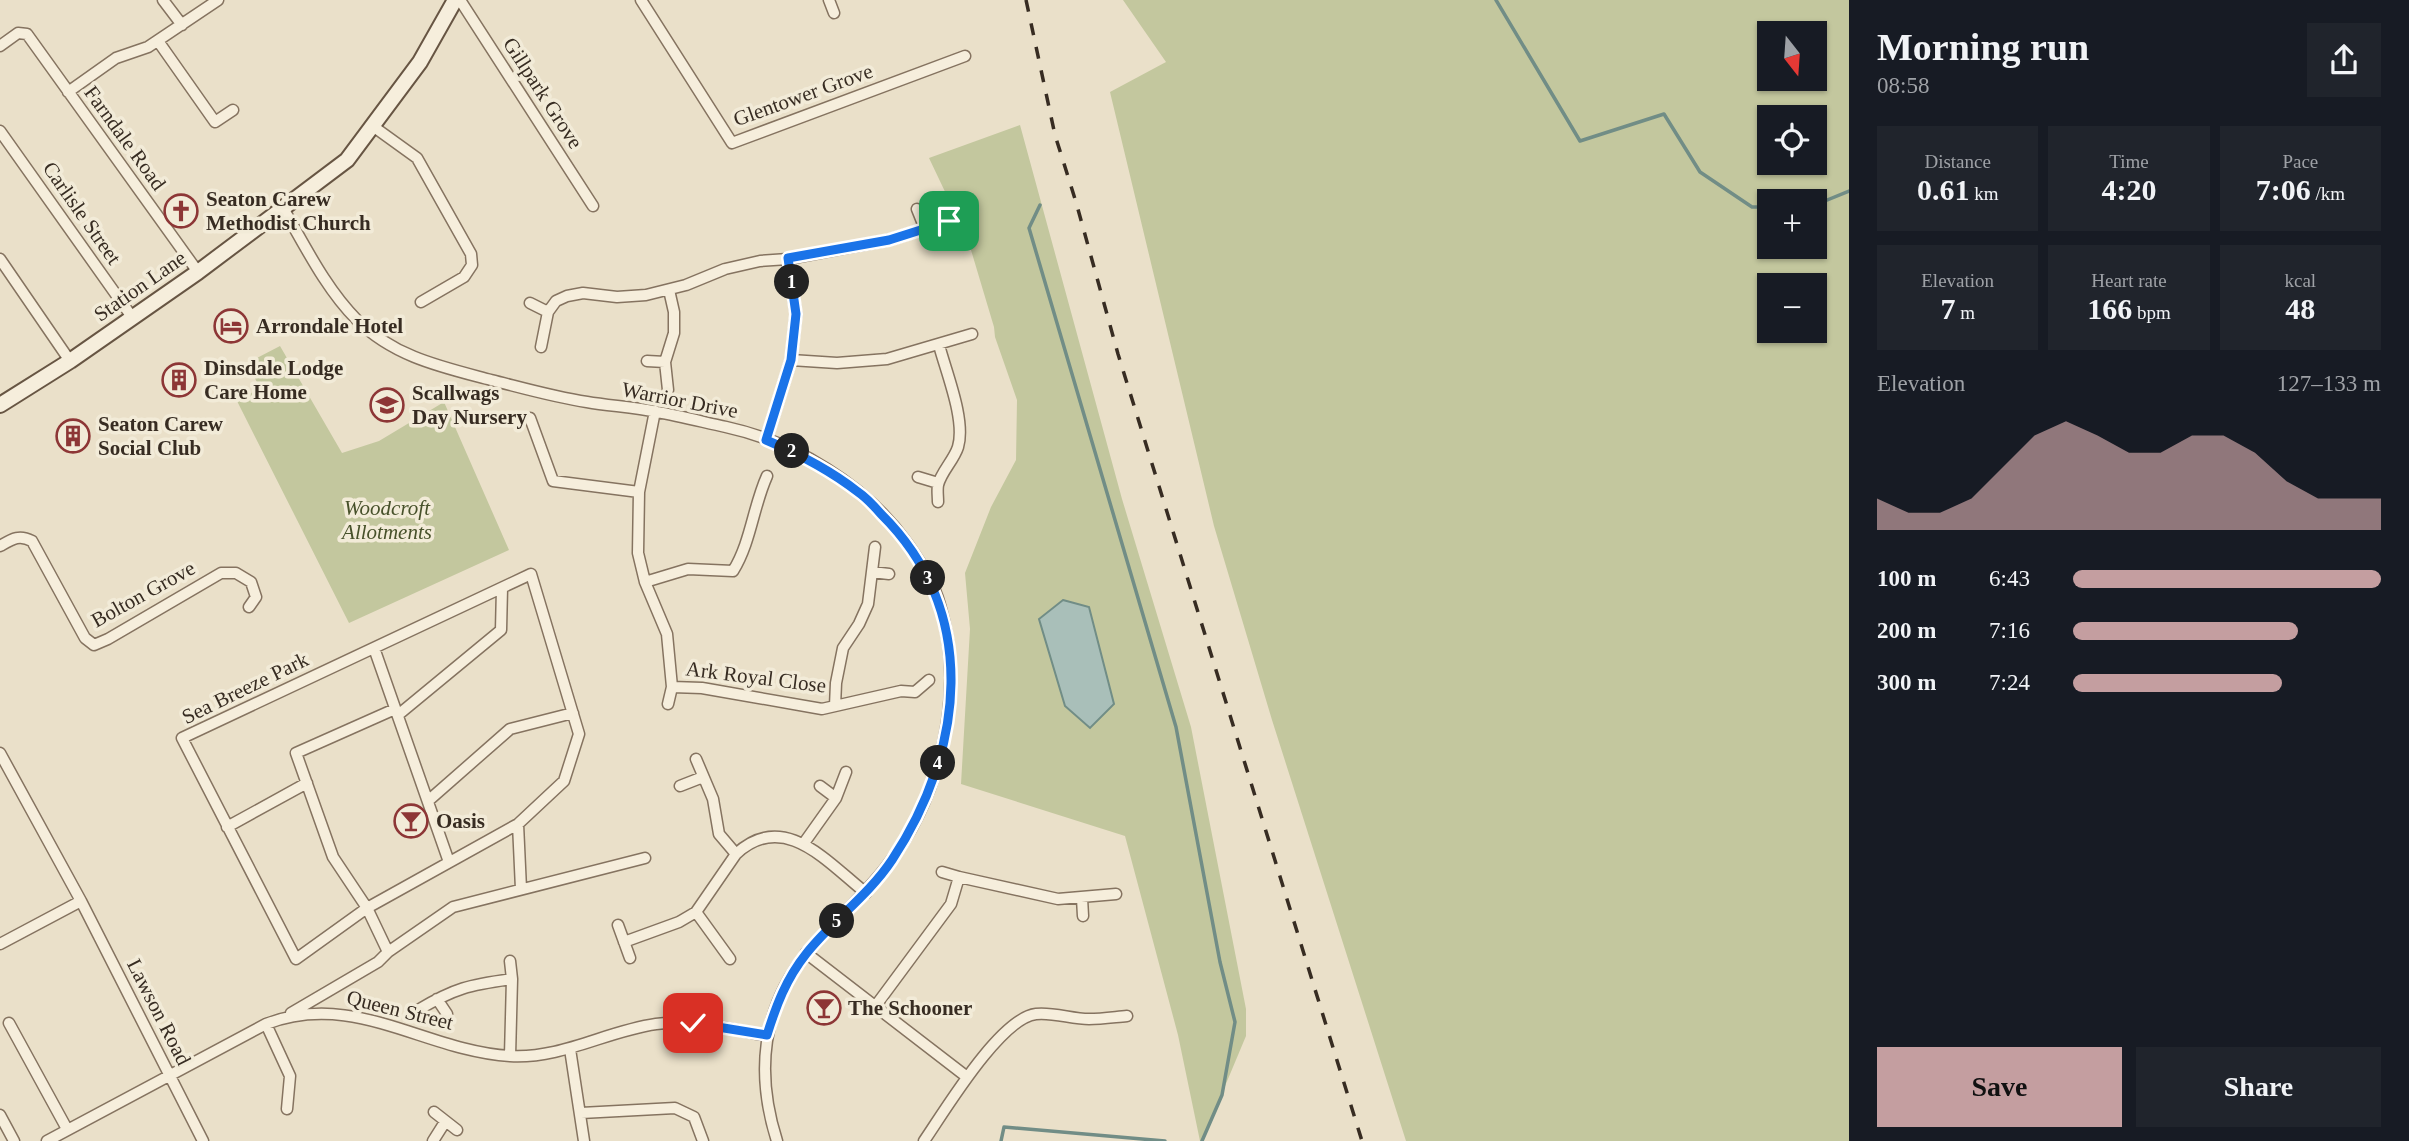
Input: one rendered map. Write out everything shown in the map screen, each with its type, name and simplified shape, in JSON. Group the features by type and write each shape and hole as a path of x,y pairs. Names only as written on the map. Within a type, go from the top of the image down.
{"main road":[{"name":"Station Lane","path":"0,404 71,360 198,272 348,160 420,62 458,0"}],"street":[{"path":"163,0 182,25"},
{"path":"68,92 116,58 148,47 218,0"},
{"name":"Gillpark Grove","path":"458,0 593,206"},
{"name":"Glentower Grove","path":"641,0 732,143 965,56"},
{"path":"828,0 834,13"},
{"name":"Farndale Road","path":"0,46 18,33 27,34 198,272"},
{"path":"158,41 215,122 233,110"},
{"path":"374,127 416,158 471,254 472,265 464,277 421,302"},
{"name":"Carlisle Street","path":"0,131 132,317"},
{"name":"Warrior Drive","path":"283,208 331,287 356,320 385,344 417,360 554,396 655,411 736,429 766,440 823,467 860,493 898,530 922,565 940,603 948,639 951,683 939,761 909,832 890,863 866,893 806,953 781,996 767,1035 764,1064 766,1101 777,1141"},
{"path":"917,209 925,229"},
{"path":"541,346 548,312 556,301 568,296 583,293 617,297 646,295 669,290 725,269 889,240 949,221"},
{"path":"766,440 791,360 796,314 788,258"},
{"path":"0,259 71,360"},
{"path":"668,390 665,362 674,333 674,312 669,290"},
{"path":"530,303 548,312"},
{"path":"791,360 838,363 887,359 972,334"},
{"path":"938,502 938,483 959,444 954,399 939,345"},
{"path":"647,361 665,362"},
{"name":"Ark Royal Close","path":"655,411 639,492 638,553 645,582 667,634 673,687 668,704"},
{"path":"530,418 553,481 639,492"},
{"path":"645,582 688,569 733,571 744,553 758,497 767,476"},
{"path":"918,477 938,483"},
{"name":"Bolton Grove","path":"0,546 14,538 24,537 32,541 85,638 94,645 221,573 236,573 251,582 256,597 249,607"},
{"name":"Ark Royal Close","path":"835,706 836,683 843,648 868,604 875,547"},
{"path":"872,572 889,574"},
{"name":"Sea Breeze Park","path":"531,574 579,734 564,781 518,824 367,908 296,959 182,738 502,588 531,574"},
{"path":"388,952 367,908 334,857 296,753 396,712 501,630 502,588"},
{"path":"374,648 449,862"},
{"name":"Ark Royal Close","path":"673,687 702,688 822,709 901,691 915,692 929,680"},
{"path":"428,801 510,729 573,713"},
{"name":"Lawson Road","path":"0,753 81,901 203,1141"},
{"path":"696,759 713,799 719,834 736,854"},
{"path":"804,843 836,799 846,772"},
{"path":"680,786 703,778"},
{"path":"227,827 307,783"},
{"path":"820,786 836,799"},
{"path":"518,824 521,889"},
{"path":"624,942 679,922 696,912 736,854 763,838 785,836 804,843 866,893"},
{"path":"288,1016 378,962 388,952 453,907 645,858"},
{"path":"942,872 1043,897 1082,898 1116,894"},
{"path":"874,1007 951,904 959,877"},
{"path":"1082,898 1083,916"},
{"path":"0,944 81,901"},
{"path":"696,912 730,959"},
{"path":"618,925 630,958"},
{"path":"806,953 967,1077"},
{"path":"510,961 510,1056"},
{"path":"418,1010 470,985 512,979"},
{"path":"437,999 447,1014"},
{"name":"Queen Street","path":"47,1141 266,1024 288,1016 315,1012 343,1014 474,1050 510,1056 539,1055 570,1049 614,1034 656,1024 693,1023 767,1035"},
{"path":"924,1141 967,1077 1001,1036 1017,1023 1034,1014 1091,1019 1127,1016"},
{"path":"9,1023 67,1129"},
{"path":"266,1024 290,1076 287,1109"},
{"path":"570,1049 582,1113 584,1141"},
{"path":"582,1113 675,1108 694,1117 703,1141"},
{"path":"434,1112 457,1130"},
{"path":"0,1115 14,1141"},
{"path":"433,1141 445,1122"}],"green space":[{"path":"1123,0 1849,0 1849,1141 1406,1141 1272,720 1214,526 1110,92 1166,62"},
{"path":"1020,125 1122,499 1191,727 1246,1009 1246,1036 1202,1141 1178,1035 1125,836 961,784 970,629 965,573 991,507 1016,460 1017,400 995,337 968,240 929,158"},
{"name":"Woodcroft Allotments","path":"280,346 342,453 379,441 444,402 509,550 349,623 237,401 260,388 247,363"}],"water":[{"path":"1063,600 1089,607 1114,704 1090,728 1065,706 1039,619"}],"waterway":[{"path":"1496,0 1580,141 1664,114 1700,172 1752,207 1757,207"},
{"path":"1827,200 1849,191"},
{"path":"1040,205 1029,228 1176,727 1220,962 1235,1022 1222,1095 1202,1141"},
{"path":"1001,1141 1004,1127 1165,1141"}],"railway":[{"path":"1026,0 1055,135 1118,354 1362,1141"}],"place":[{"name":"Seaton Carew Methodist Church","path":"181,211"},
{"name":"Arrondale Hotel","path":"231,326"},
{"name":"Dinsdale Lodge Care Home","path":"179,380"},
{"name":"Scallwags Day Nursery","path":"387,405"},
{"name":"Seaton Carew Social Club","path":"73,436"},
{"name":"Oasis","path":"411,821"},
{"name":"The Schooner","path":"824,1008"}],"route":[{"path":"693,1023 767,1035 776,1005 806,953 866,893 890,863 909,832 939,761 951,683 950,661 940,603 922,565 898,530 860,493 823,467 766,440 791,360 796,314 788,258 889,240 949,221"}]}
